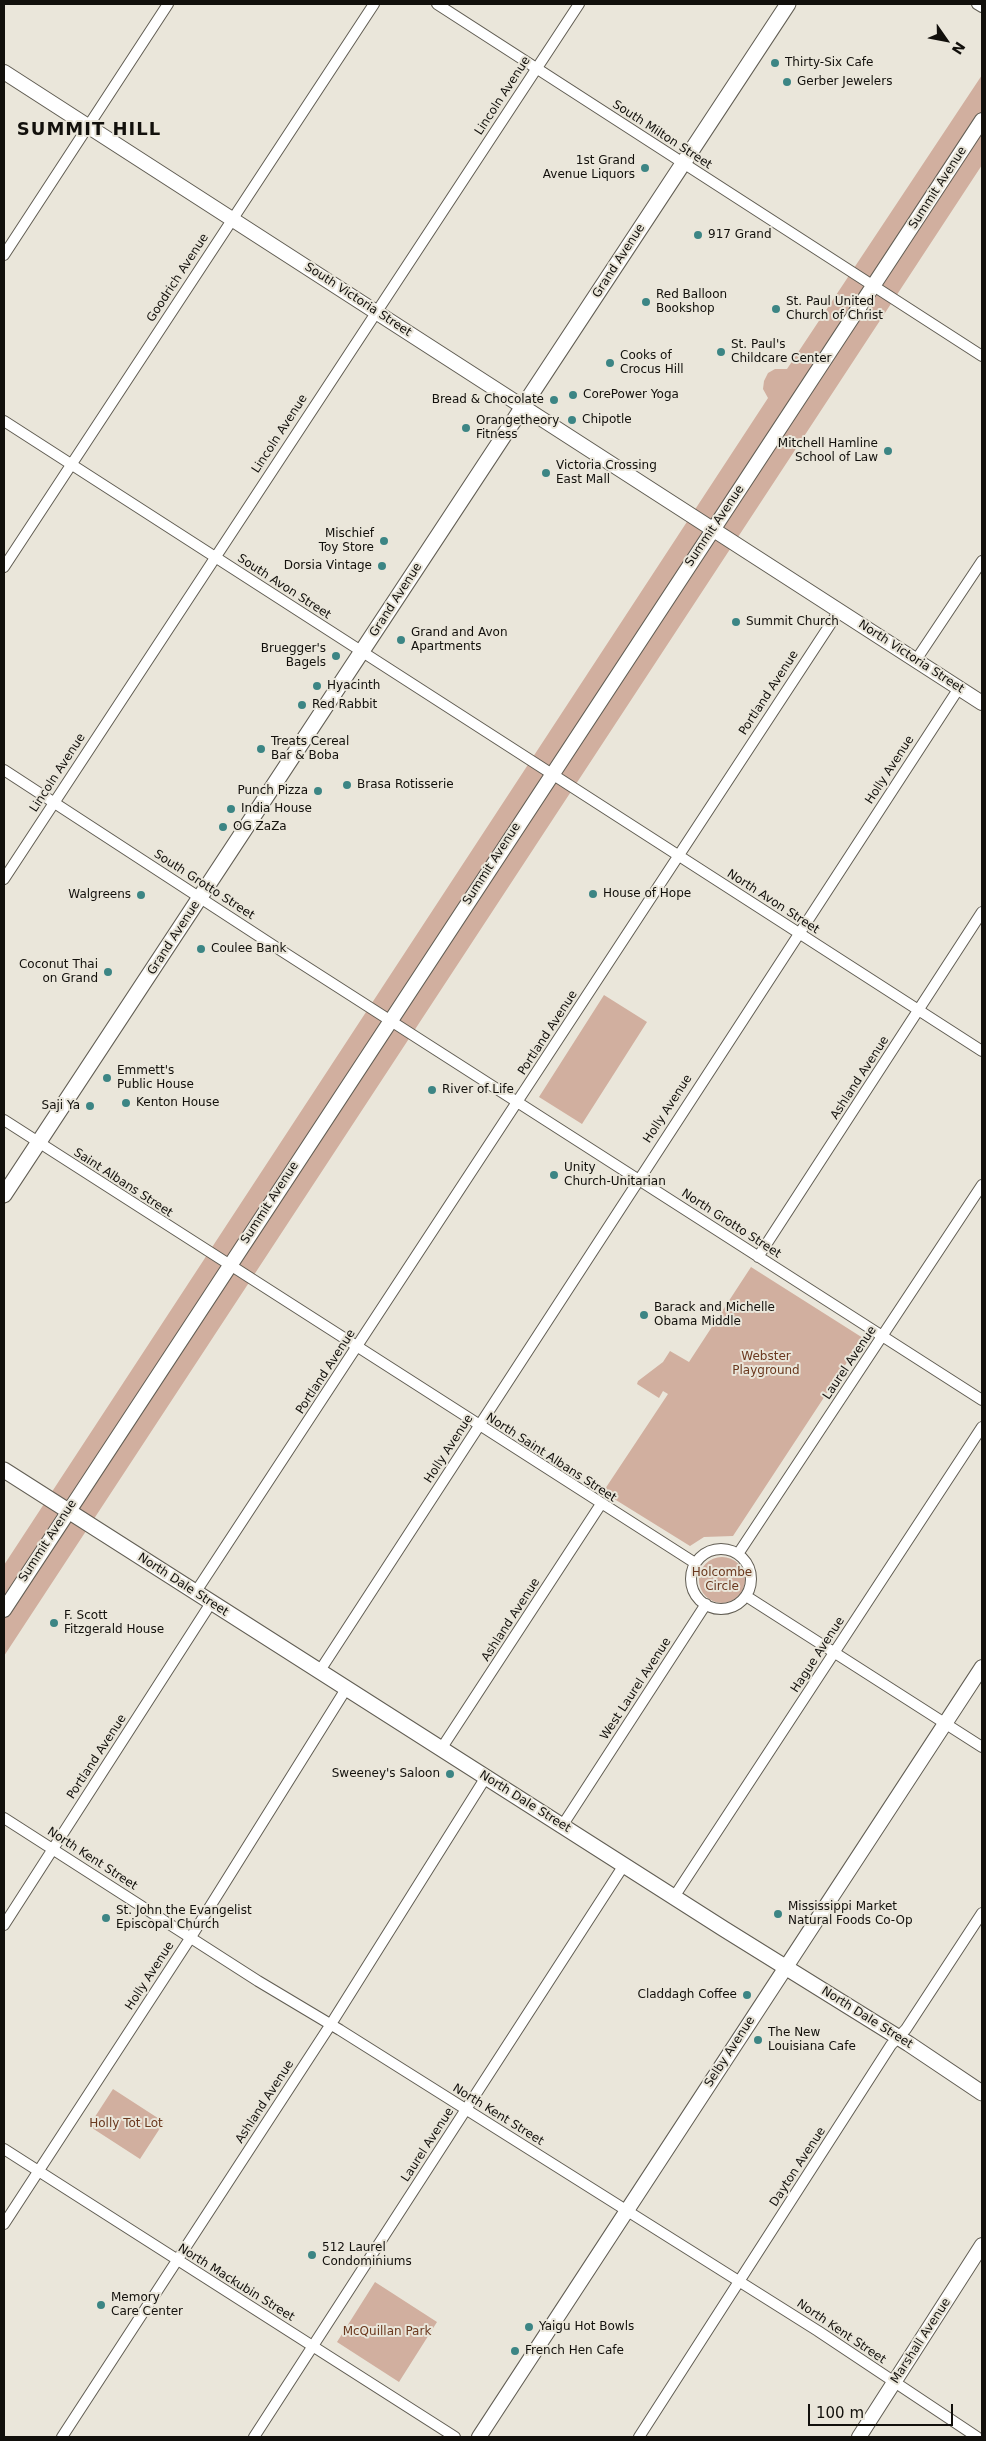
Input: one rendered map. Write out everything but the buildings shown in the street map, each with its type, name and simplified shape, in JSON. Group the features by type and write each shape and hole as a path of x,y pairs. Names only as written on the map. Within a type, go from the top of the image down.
{"main road":[{"name":"Grand Avenue","path":"4,1195 788,4"},
{"name":"North Dale Street","path":"4,1470 982,2093"}],"street":[{"path":"4,255 168,4"},
{"name":"Goodrich Avenue","path":"4,567 374,4"},
{"name":"South Milton Street","path":"438,4 982,356"},
{"name":"Lincoln Avenue","path":"4,879 579,4"},
{"path":"977,4 982,7"},
{"name":"South Victoria Street","path":"4,72 713,530"},
{"name":"Summit Avenue","path":"4,1610 982,120"},
{"name":"South Avon Street","path":"4,421 551,774"},
{"name":"North Victoria Street","path":"713,530 982,703"},
{"path":"916,660 982,560"},
{"name":"Portland Avenue","path":"195,1593 518,1103 838,611"},
{"name":"Holly Avenue","path":"319,1672 959,688"},
{"name":"South Grotto Street","path":"4,770 390,1020"},
{"name":"North Avon Street","path":"551,774 982,1051"},
{"name":"Ashland Avenue","path":"758,1257 982,912"},
{"name":"North Grotto Street","path":"390,1020 982,1400"},
{"name":"Saint Albans Street","path":"4,1120 228,1266"},
{"name":"Laurel Avenue","path":"738,1554 982,1185"},
{"name":"North Saint Albans Street","path":"228,1266 695,1563"},
{"name":"Hague Avenue","path":"674,1897 982,1426"},
{"name":"Ashland Avenue","path":"441,1749 601,1504"},
{"path":"729,1550 738,1554 750,1574 750,1584 746,1596 738,1605 730,1608 721,1609 706,1604 692,1588 690,1578 695,1563 711,1551 729,1550"},
{"path":"746,1596 982,1747"},
{"name":"Portland Avenue","path":"4,1925 211,1603"},
{"name":"West Laurel Avenue","path":"562,1826 706,1604"},
{"name":"Selby Avenue","path":"479,2437 982,1667"},
{"name":"Holly Avenue","path":"4,2224 191,1936 346,1689"},
{"name":"Ashland Avenue","path":"62,2437 331,2024 486,1778"},
{"name":"North Kent Street","path":"4,1818 191,1936 258,1981 331,2024 739,2282 977,2437"},
{"name":"Laurel Avenue","path":"254,2437 624,1865"},
{"name":"Dayton Avenue","path":"638,2437 891,2045 906,2029 982,1913"},
{"name":"North Mackubin Street","path":"4,2149 455,2437"},
{"name":"Marshall Avenue","path":"859,2437 982,2245"}],"green space":[{"path":"982,75 982,165 4,1656 4,1565 768,398 763,389 768,373 775,369 787,369"},
{"path":"604,995 647,1022 582,1124 539,1097"},
{"name":"Webster Playground","path":"751,1267 863,1338 733,1536 704,1537 690,1546 603,1492 668,1394 663,1391 659,1398 637,1384 638,1381 663,1362 670,1351 689,1362"},
{"name":"Holcombe Circle","path":"722,1557 735,1561 741,1567 745,1580 741,1593 735,1599 722,1603 709,1599 703,1593 699,1580 703,1567 709,1561"},
{"name":"Holly Tot Lot","path":"113,2089 164,2122 140,2159 89,2126"},
{"name":"McQuillan Park","path":"375,2282 437,2322 399,2382 337,2342"}],"place":[{"name":"Thirty-Six Cafe","path":"775,63"},
{"name":"Gerber Jewelers","path":"787,82"},
{"name":"1st Grand Avenue Liquors","path":"645,168"},
{"name":"917 Grand","path":"698,235"},
{"name":"Red Balloon Bookshop","path":"646,302"},
{"name":"St. Paul United Church of Christ","path":"776,309"},
{"name":"St. Paul's Childcare Center","path":"721,352"},
{"name":"Cooks of Crocus Hill","path":"610,363"},
{"name":"CorePower Yoga","path":"573,395"},
{"name":"Bread & Chocolate","path":"554,400"},
{"name":"Chipotle","path":"572,420"},
{"name":"Orangetheory Fitness","path":"466,428"},
{"name":"Mitchell Hamline School of Law","path":"888,451"},
{"name":"Victoria Crossing East Mall","path":"546,473"},
{"name":"Mischief Toy Store","path":"384,541"},
{"name":"Dorsia Vintage","path":"382,566"},
{"name":"Summit Church","path":"736,622"},
{"name":"Grand and Avon Apartments","path":"401,640"},
{"name":"Bruegger's Bagels","path":"336,656"},
{"name":"Hyacinth","path":"317,686"},
{"name":"Red Rabbit","path":"302,705"},
{"name":"Treats Cereal Bar & Boba","path":"261,749"},
{"name":"Brasa Rotisserie","path":"347,785"},
{"name":"Punch Pizza","path":"318,791"},
{"name":"India House","path":"231,809"},
{"name":"OG ZaZa","path":"223,827"},
{"name":"House of Hope","path":"593,894"},
{"name":"Walgreens","path":"141,895"},
{"name":"Coulee Bank","path":"201,949"},
{"name":"Coconut Thai on Grand","path":"108,972"},
{"name":"Emmett's Public House","path":"107,1078"},
{"name":"River of Life","path":"432,1090"},
{"name":"Kenton House","path":"126,1103"},
{"name":"Saji Ya","path":"90,1106"},
{"name":"Unity Church-Unitarian","path":"554,1175"},
{"name":"Barack and Michelle Obama Middle","path":"644,1315"},
{"name":"F. Scott Fitzgerald House","path":"54,1623"},
{"name":"Sweeney's Saloon","path":"450,1774"},
{"name":"Mississippi Market Natural Foods Co-Op","path":"778,1914"},
{"name":"St. John the Evangelist Episcopal Church","path":"106,1918"},
{"name":"Claddagh Coffee","path":"747,1995"},
{"name":"The New Louisiana Cafe","path":"758,2040"},
{"name":"512 Laurel Condominiums","path":"312,2255"},
{"name":"Memory Care Center","path":"101,2305"},
{"name":"Yaigu Hot Bowls","path":"529,2327"},
{"name":"French Hen Cafe","path":"515,2351"}],"district":[{"name":"SUMMIT HILL","path":"89,130"}]}
